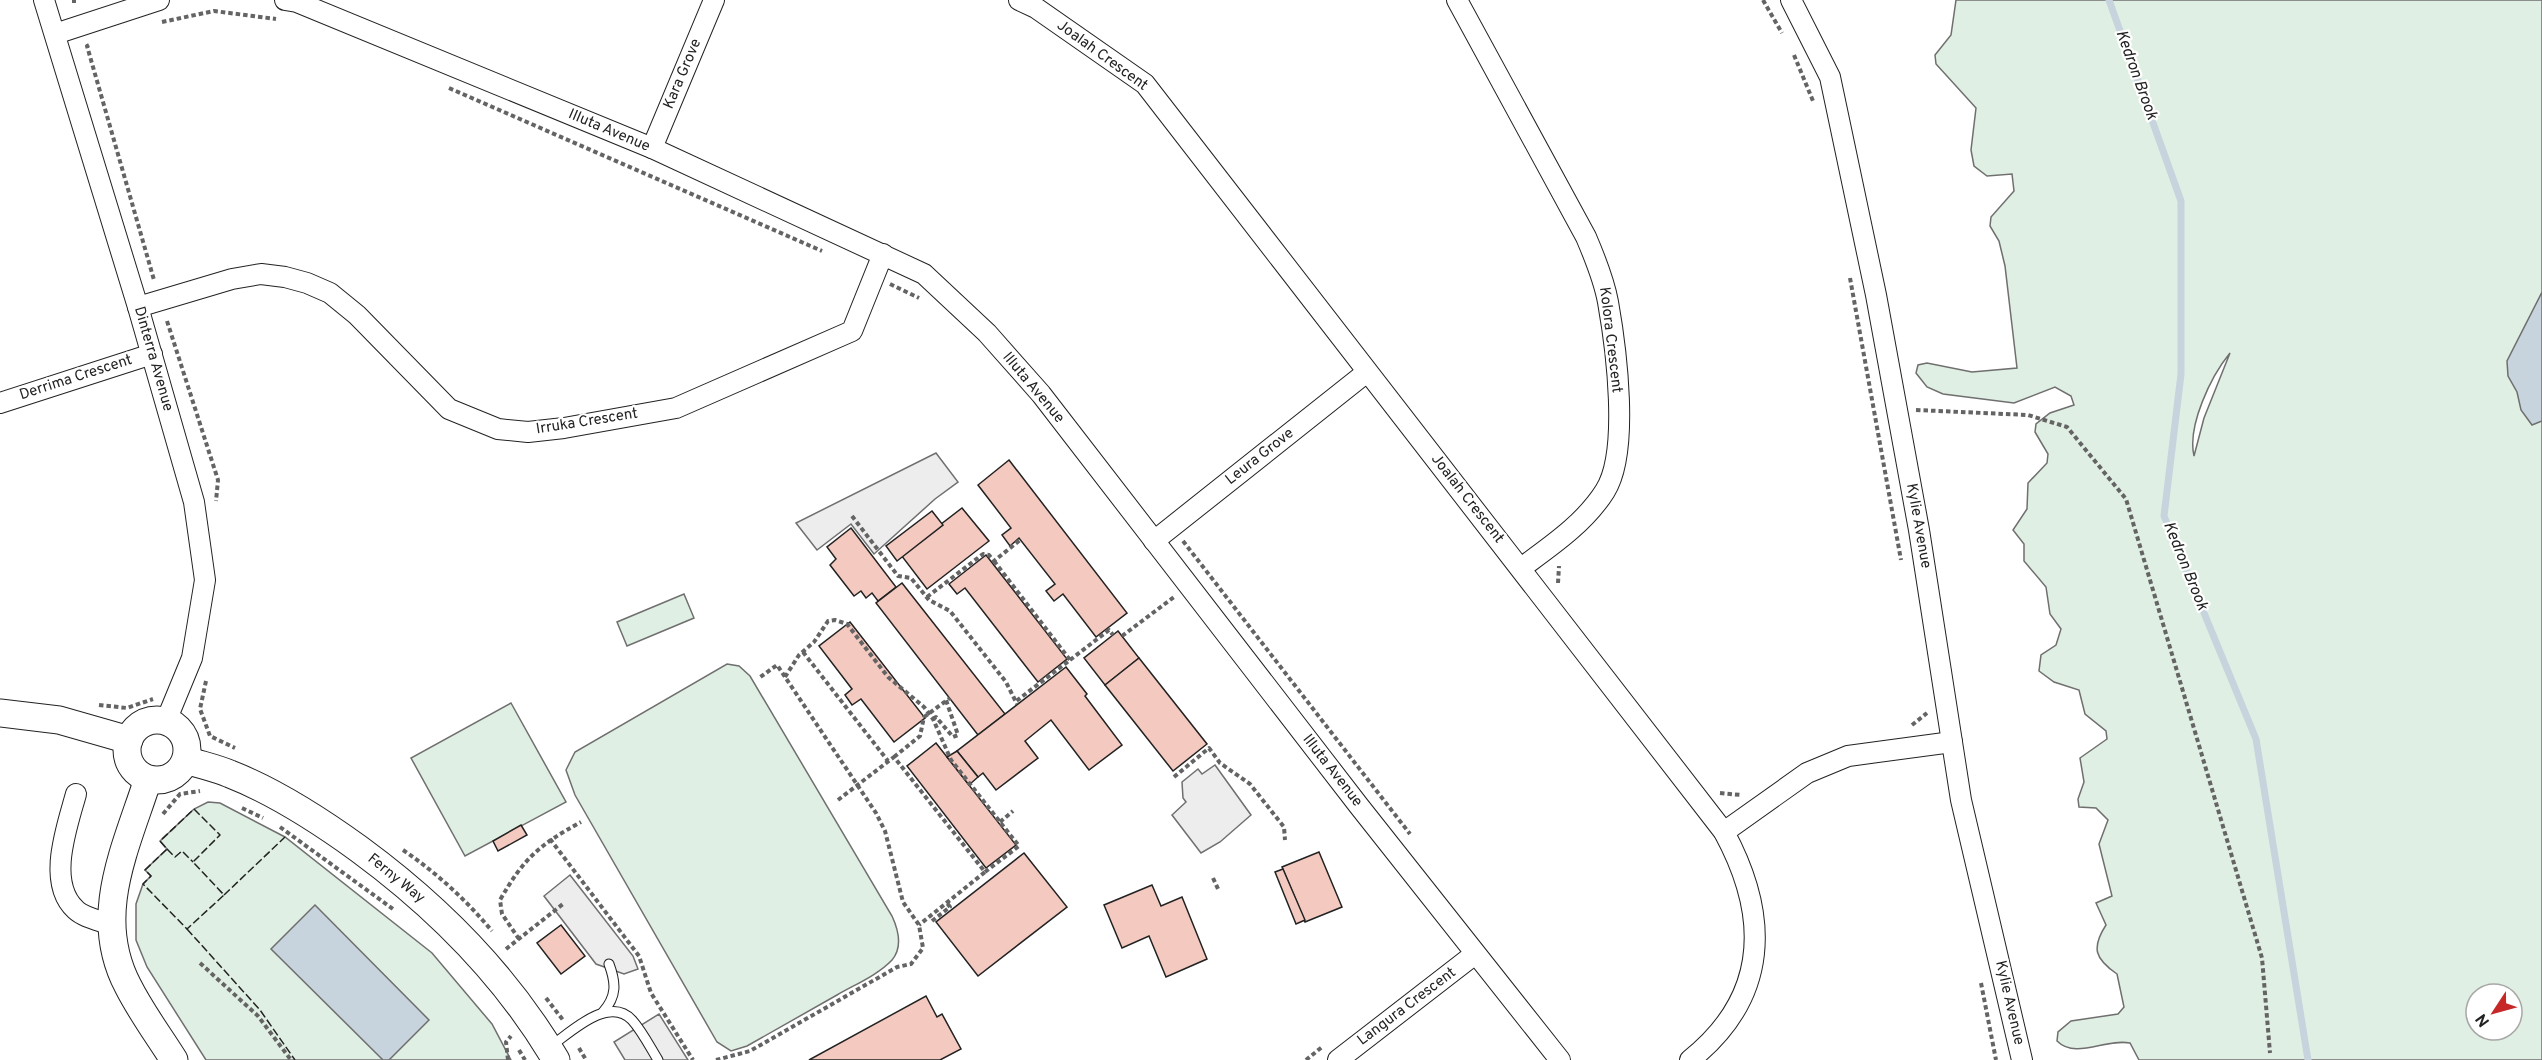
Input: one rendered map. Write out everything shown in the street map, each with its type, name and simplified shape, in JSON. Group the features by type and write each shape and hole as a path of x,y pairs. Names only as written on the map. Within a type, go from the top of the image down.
{"street":[{"name":"Dinterra Avenue","path":"44,0 138,307 194,502 205,580 192,658 166,721"},
{"path":"55,34 159,0"},
{"name":"Kara Grove","path":"652,148 714,0"},
{"name":"Kolora Crescent","path":"1457,0 1586,237 1599,269 1608,302 1615,363 1618,416 1614,473 1605,491 1577,524 1521,568"},
{"name":"Kylie Avenue","path":"1791,0 1830,77 1876,295 1920,530 1944,743 1961,800 2022,1060"},
{"name":"Illuta Avenue","path":"283,10 297,2 652,148 924,274 987,333 1041,394 1475,954 1560,1060"},
{"name":"Joalah Crescent","path":"1032,3 1145,84 1725,832 1748,885 1754,942 1752,972 1736,1009 1719,1034 1690,1060"},
{"name":"Irruka Crescent","path":"138,307 196,288 251,276 285,277 308,283 330,293 357,315 449,409 498,429 528,432 676,408 852,331 883,254"},
{"name":"Derrima Crescent","path":"0,403 152,354"},
{"name":"Leura Grove","path":"1154,541 1367,372"},
{"path":"0,713 59,720 129,740"},
{"path":"155,720 166,721 176,726 184,736 187,746 186,760 181,769 171,778 148,779 139,774 129,762 127,752 129,740 134,731 145,723 155,720"},
{"path":"1725,832 1807,773 1828,764 1848,756 1944,743"},
{"name":"Ferny Way","path":"186,760 230,774 310,815 403,883 481,957 518,1002 552,1054"},
{"path":"148,779 112,891 111,924 116,959 128,986 174,1060"},
{"path":"75,794 61,851 61,885 76,911 111,924"},
{"name":"Langura Crescent","path":"1338,1060 1475,954"}],"lane":[{"path":"552,1054 611,1003 615,990 609,964"},
{"path":"603,1011 616,1010 633,1020 658,1060"}],"path":[{"path":"1762,0 1785,37"},
{"path":"152,24 214,11 283,10"},
{"path":"98,42 87,46 154,280"},
{"path":"1790,46 1817,112"},
{"path":"440,83 461,95 831,255"},
{"path":"875,274 902,292 921,299"},
{"path":"1849,276 1903,570"},
{"path":"1897,409 2028,415 2067,427 2126,499 2262,958 2270,1053"},
{"path":"852,516 898,576 911,579 927,597 950,611 1006,682 1016,703 1109,630 1113,635"},
{"path":"1173,527 1411,836"},
{"path":"994,561 1020,540"},
{"path":"927,597 983,554 989,555 1070,660"},
{"path":"1166,588 1181,606"},
{"path":"1122,636 1174,597"},
{"path":"785,677 828,621 835,620 847,624 888,677 929,713 951,760 1019,846 919,925"},
{"path":"803,652 888,761"},
{"path":"716,1060 750,1051 897,967 911,964 923,948 919,925 903,902 885,831 876,813 777,665 759,678"},
{"path":"838,800 921,736 922,720 948,699 958,735 953,737 936,717 933,719"},
{"path":"1929,712 1944,743"},
{"path":"1174,777 1209,748 1220,763 1250,784 1284,827 1286,840"},
{"path":"894,757 985,872"},
{"path":"162,815 180,794 206,790"},
{"path":"236,805 267,820"},
{"path":"1000,822 1013,811"},
{"path":"519,939 502,914 500,900 527,858 550,839 581,822"},
{"path":"277,826 396,911"},
{"path":"550,839 639,956 651,993 693,1060"},
{"path":"1213,878 1219,891"},
{"path":"932,921 950,907 947,903"},
{"path":"506,949 563,904"},
{"path":"200,963 258,1016 291,1060"},
{"path":"1980,978 1996,1060"},
{"path":"504,1027 525,1060"},
{"path":"508,1060 506,1042 511,1036"}],"green space":[{"path":"1956,0 2542,0 2542,1060 2139,1060 2130,1043 2111,1043 2073,1049 2057,1041 2058,1032 2071,1021 2118,1014 2124,1007 2117,974 2100,958 2097,947 2106,925 2096,903 2112,896 2099,844 2108,820 2096,808 2079,807 2078,799 2084,782 2080,758 2107,739 2106,731 2085,714 2079,690 2054,682 2039,671 2041,655 2056,645 2061,629 2050,614 2046,587 2024,561 2024,544 2013,530 2027,509 2028,483 2047,463 2048,454 2035,432 2036,424 2050,413 2074,405 2071,396 2055,387 2014,403 1943,394 1927,387 1916,373 1918,365 1927,363 1972,372 2017,368 2005,266 1999,241 1990,226 1991,217 2014,191 2012,174 1987,176 1974,166 1971,150 1976,108 1936,64 1935,55 1951,35","holes":["2230,353 2204,418 2194,456 2194,430 2197,416 2208,388"]},
{"path":"684,594 694,618 627,646 617,622"},
{"path":"727,664 739,666 750,676 892,916 898,938 895,955 880,970 747,1046 731,1051 717,1042 575,795 566,770 575,752"},
{"path":"511,703 566,802 465,856 411,758"},
{"path":"208,802 220,803 285,837 432,953 492,1024 511,1060 206,1060 147,967 136,940 136,904 143,884 151,876 145,870 167,849 160,841 194,809"}],"shaded area":[{"path":"2542,292 2542,421 2532,425 2521,410 2517,392 2508,376 2507,361"},
{"path":"936,453 958,482 935,499 874,554 851,524 817,550 796,523"},
{"path":"1215,765 1251,815 1220,842 1201,853 1172,815 1186,802 1183,798 1182,782 1198,769 1202,774"},
{"path":"570,875 633,956 638,969 624,974 596,964 544,896"},
{"path":"315,905 429,1020 389,1060 383,1060 271,949"},
{"path":"659,1014 688,1060 625,1060 614,1042"}],"building":[{"path":"1009,460 1127,613 1096,637 1063,594 1054,601 1046,591 1055,584 1019,538 1010,546 1002,535 1011,528 978,485"},
{"path":"962,508 989,541 927,589 901,555"},
{"path":"932,511 943,525 897,561 886,546"},
{"path":"851,528 896,587 878,601 872,593 866,598 861,591 854,596 830,565 836,559 827,547"},
{"path":"986,555 1067,659 1038,682 965,588 957,594 949,584"},
{"path":"902,583 1005,714 978,735 876,603"},
{"path":"850,622 925,718 894,742 861,699 852,705 845,695 852,689 819,646"},
{"path":"1118,631 1139,658 1105,685 1084,658"},
{"path":"1139,658 1207,744 1173,771 1105,685"},
{"path":"1066,667 1122,745 1089,770 1051,720 1025,741 1038,758 996,790 983,773 978,777 957,751"},
{"path":"936,743 1016,845 986,868 907,766"},
{"path":"957,751 978,777 969,785 947,757"},
{"path":"521,825 527,835 498,851 493,841"},
{"path":"1319,852 1342,907 1305,922 1282,867"},
{"path":"1024,853 1067,907 978,976 936,922"},
{"path":"1283,869 1305,920 1296,924 1275,872"},
{"path":"1152,885 1161,906 1182,897 1207,959 1166,977 1149,936 1122,948 1104,905"},
{"path":"561,925 585,956 561,974 537,943"},
{"path":"926,996 937,1017 942,1014 961,1049 940,1060 809,1060"}],"waterway":[{"name":"Kedron Brook","path":"2109,0 2181,201 2181,374 2164,516 2256,739 2308,1060"}],"fence":[{"path":"194,809 220,835 193,862 224,895 187,929 143,884 151,876 145,870 167,849 160,841 194,809"},
{"path":"224,895 285,837"},
{"path":"167,849 175,857 182,851 193,862"},
{"path":"187,929 260,1010 295,1060"}]}
